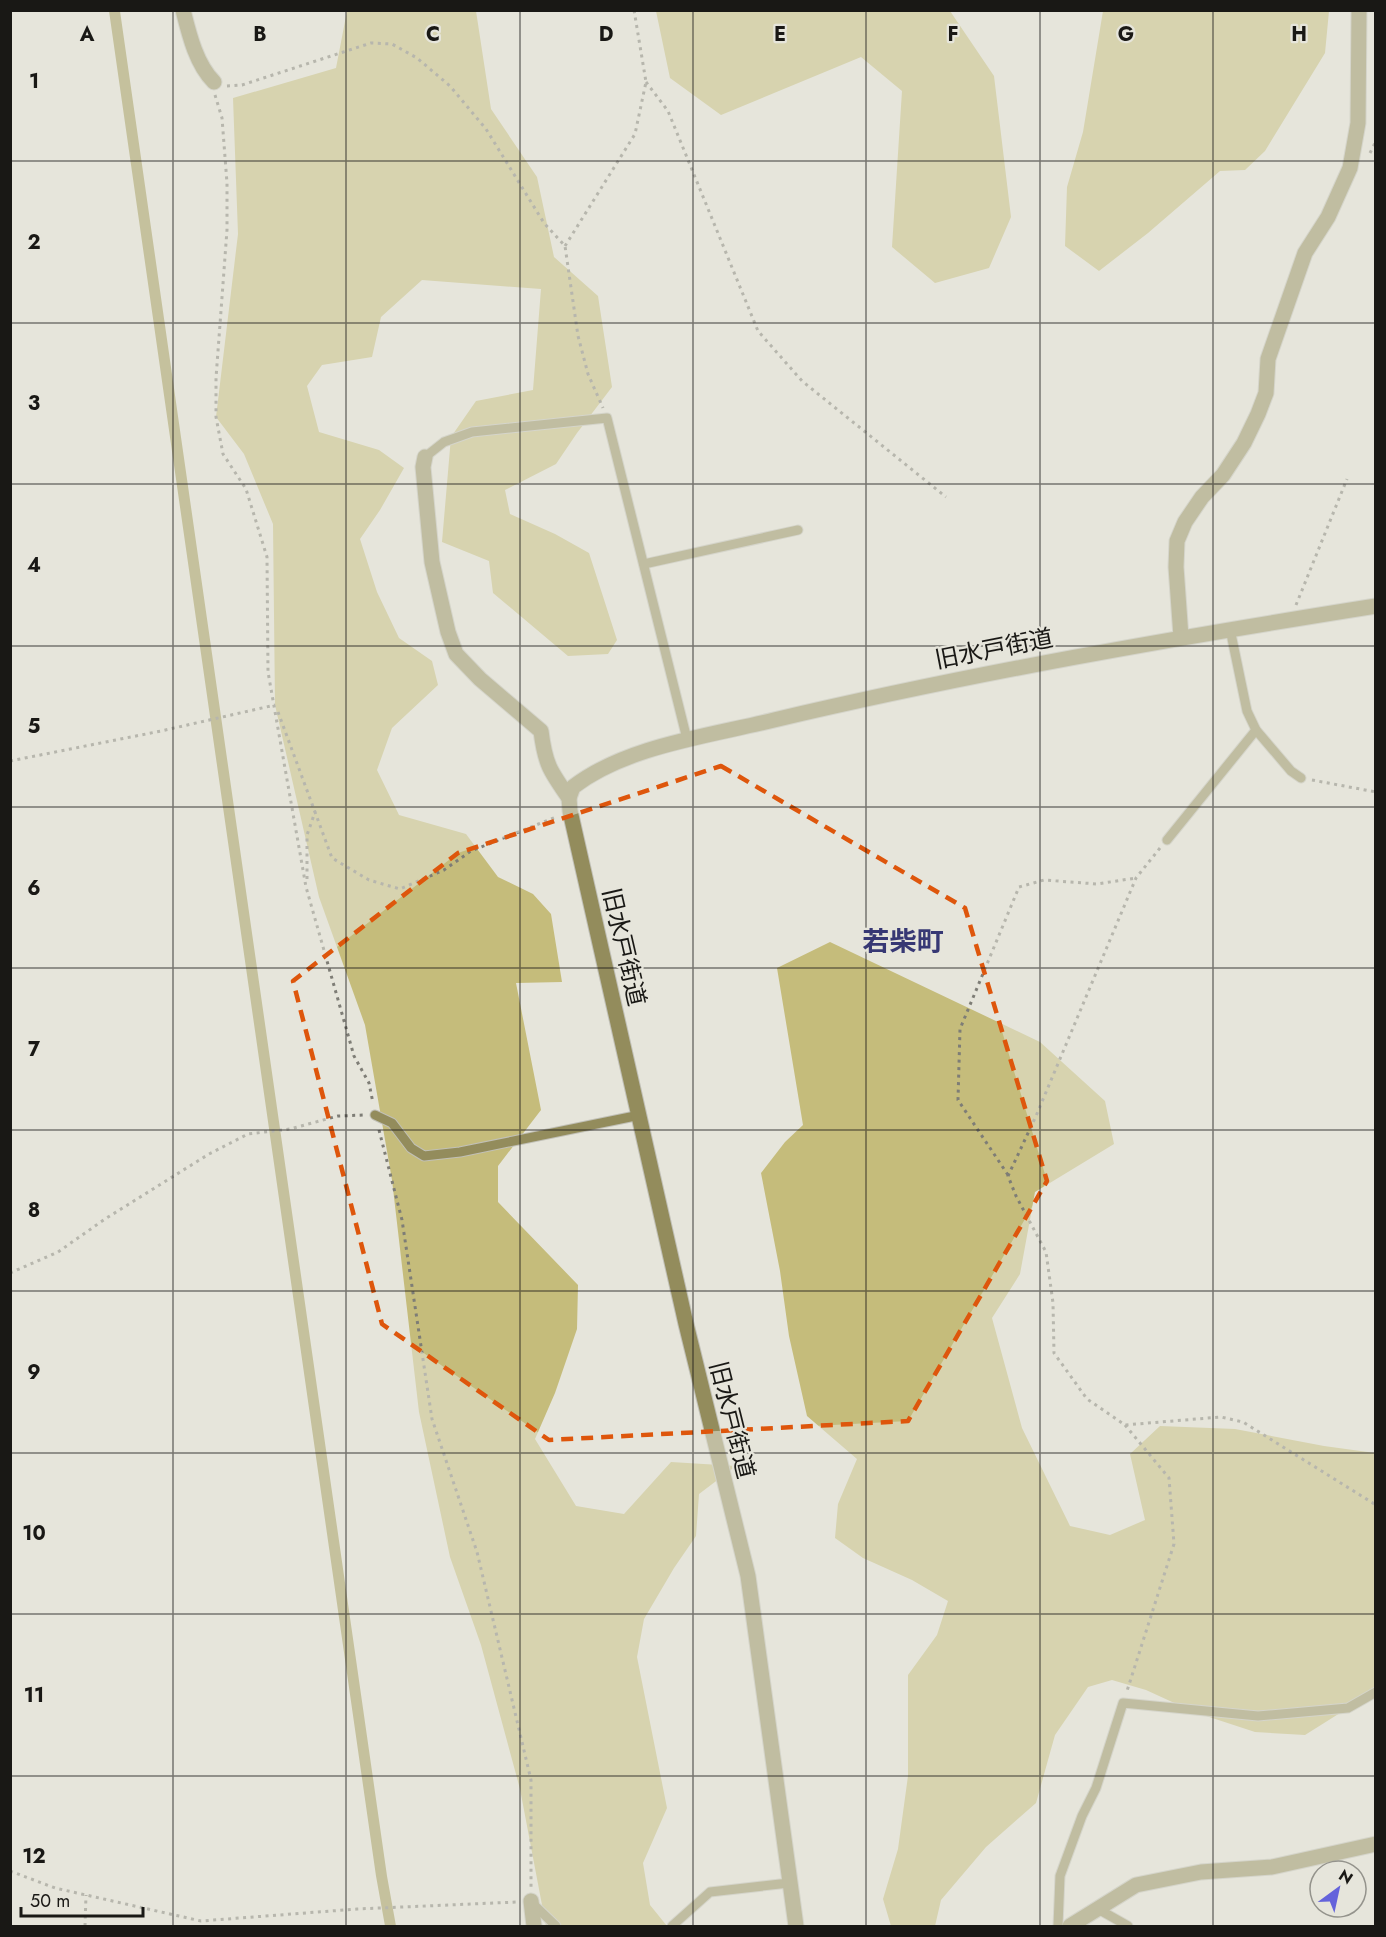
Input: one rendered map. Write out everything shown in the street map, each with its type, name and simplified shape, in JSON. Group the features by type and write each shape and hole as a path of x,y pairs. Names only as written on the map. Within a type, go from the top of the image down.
{"street":[{"path":"183,10 190,39 208,75 214,82"},
{"path":"1181,637 1176,567 1177,540 1202,497 1223,475 1239,451 1258,414 1266,393 1268,359 1305,253 1328,217 1350,168 1358,123 1359,10"},
{"path":"425,457 423,467 432,562 448,632 456,654 480,678 541,730 543,750 549,769 570,805"},
{"name":"旧水戸街道","path":"796,1926 748,1576 686,1324 570,805 573,787 627,757 687,739 879,695 1181,637 1376,606"},
{"path":"1070,1926 1136,1885 1201,1872 1272,1867 1376,1844"},
{"path":"531,1901 534,1926"}],"lane":[{"path":"425,457 444,442 472,432 607,418 687,739"},
{"path":"644,564 798,530"},
{"path":"1230,629 1247,711 1256,730 1291,771 1301,777"},
{"path":"1167,840 1256,730"},
{"path":"375,1115 392,1123 411,1148 424,1156 460,1152 640,1115"},
{"path":"1058,1926 1060,1876 1082,1816 1096,1788 1123,1703 1258,1716 1348,1707 1376,1692"},
{"path":"672,1926 710,1892 789,1883"},
{"path":"531,1901 556,1926"},
{"path":"1098,1909 1128,1926"}],"path":[{"path":"565,246 635,134 646,82 634,10"},
{"path":"214,82 218,86 242,85 371,43 392,44 417,58 450,86 486,129 544,223 565,246 579,336 588,374 607,418"},
{"path":"10,1871 56,1888 201,1921 378,1908 531,1901 531,1780 477,1552 432,1419 402,1220 369,1083 354,1056 306,887 268,672 267,557 246,489 223,454 216,417 216,378 227,230 227,183 222,118 214,82"},
{"path":"646,82 668,111 758,332 802,381 946,496"},
{"path":"1294,619 1298,598 1347,479"},
{"path":"10,761 275,705"},
{"path":"275,705 333,858 369,880 400,889 444,870 471,851 570,805"},
{"path":"1301,777 1376,792"},
{"path":"306,887 307,835 315,812"},
{"path":"1008,1176 1041,1106 1136,878 1167,840"},
{"path":"1123,1703 1174,1544 1168,1478 1125,1425 1087,1398 1054,1353 1053,1303 1046,1252 1008,1176 958,1100 960,1029 1019,887 1044,880 1097,884 1136,878"},
{"path":"10,1273 58,1252 209,1154 248,1134 286,1129 338,1116 375,1115"},
{"path":"1125,1425 1221,1417 1243,1422 1376,1505"},
{"path":"85,1926 86,1895"}],"highlighted area":[{"path":"721,766 965,908 1047,1181 908,1421 549,1440 382,1324 293,981 458,853"}],"shaded area":[{"path":"109,11 120,11 396,1926 385,1926 376,1876"},
{"path":"347,11 476,11 491,109 537,177 554,257 598,296 612,387 556,464 505,490 510,514 555,534 589,553 617,640 608,654 568,656 493,593 489,561 442,542 451,437 476,401 533,390 541,289 422,280 381,317 372,357 322,365 307,386 319,432 379,450 404,468 360,539 377,592 399,638 432,661 438,685 392,728 377,770 399,815 466,834 498,877 533,894 551,914 562,982 516,983 541,1110 498,1166 498,1202 578,1285 577,1329 555,1393 535,1439 576,1506 624,1514 671,1462 736,1466 699,1494 696,1536 644,1619 637,1657 667,1808 643,1863 650,1905 667,1926 546,1926 520,1789 481,1645 450,1557 419,1412 392,1180 365,1025 319,897 275,705 273,524 244,454 216,417 238,234 233,98 336,68"},
{"path":"656,11 950,11 994,76 1011,217 989,268 935,283 892,247 902,91 861,57 721,115 670,78"},
{"path":"1103,11 1329,11 1325,53 1265,151 1245,170 1220,171 1148,233 1099,271 1065,246 1067,187 1083,132"},
{"path":"830,942 1040,1042 1105,1101 1114,1144 1035,1192 1020,1274 992,1318 1022,1428 1070,1526 1110,1535 1145,1520 1130,1454 1160,1426 1235,1429 1375,1453 1375,1691 1305,1735 1255,1732 1194,1712 1146,1690 1112,1680 1088,1687 1055,1735 1036,1803 986,1847 941,1900 935,1926 891,1926 883,1899 898,1849 908,1776 908,1675 937,1635 948,1601 912,1580 863,1558 835,1538 838,1504 857,1459 807,1416 789,1336 780,1271 761,1173 785,1142 803,1125 777,968"}],"district":[{"name":"若柴町","path":"903,942"}]}
